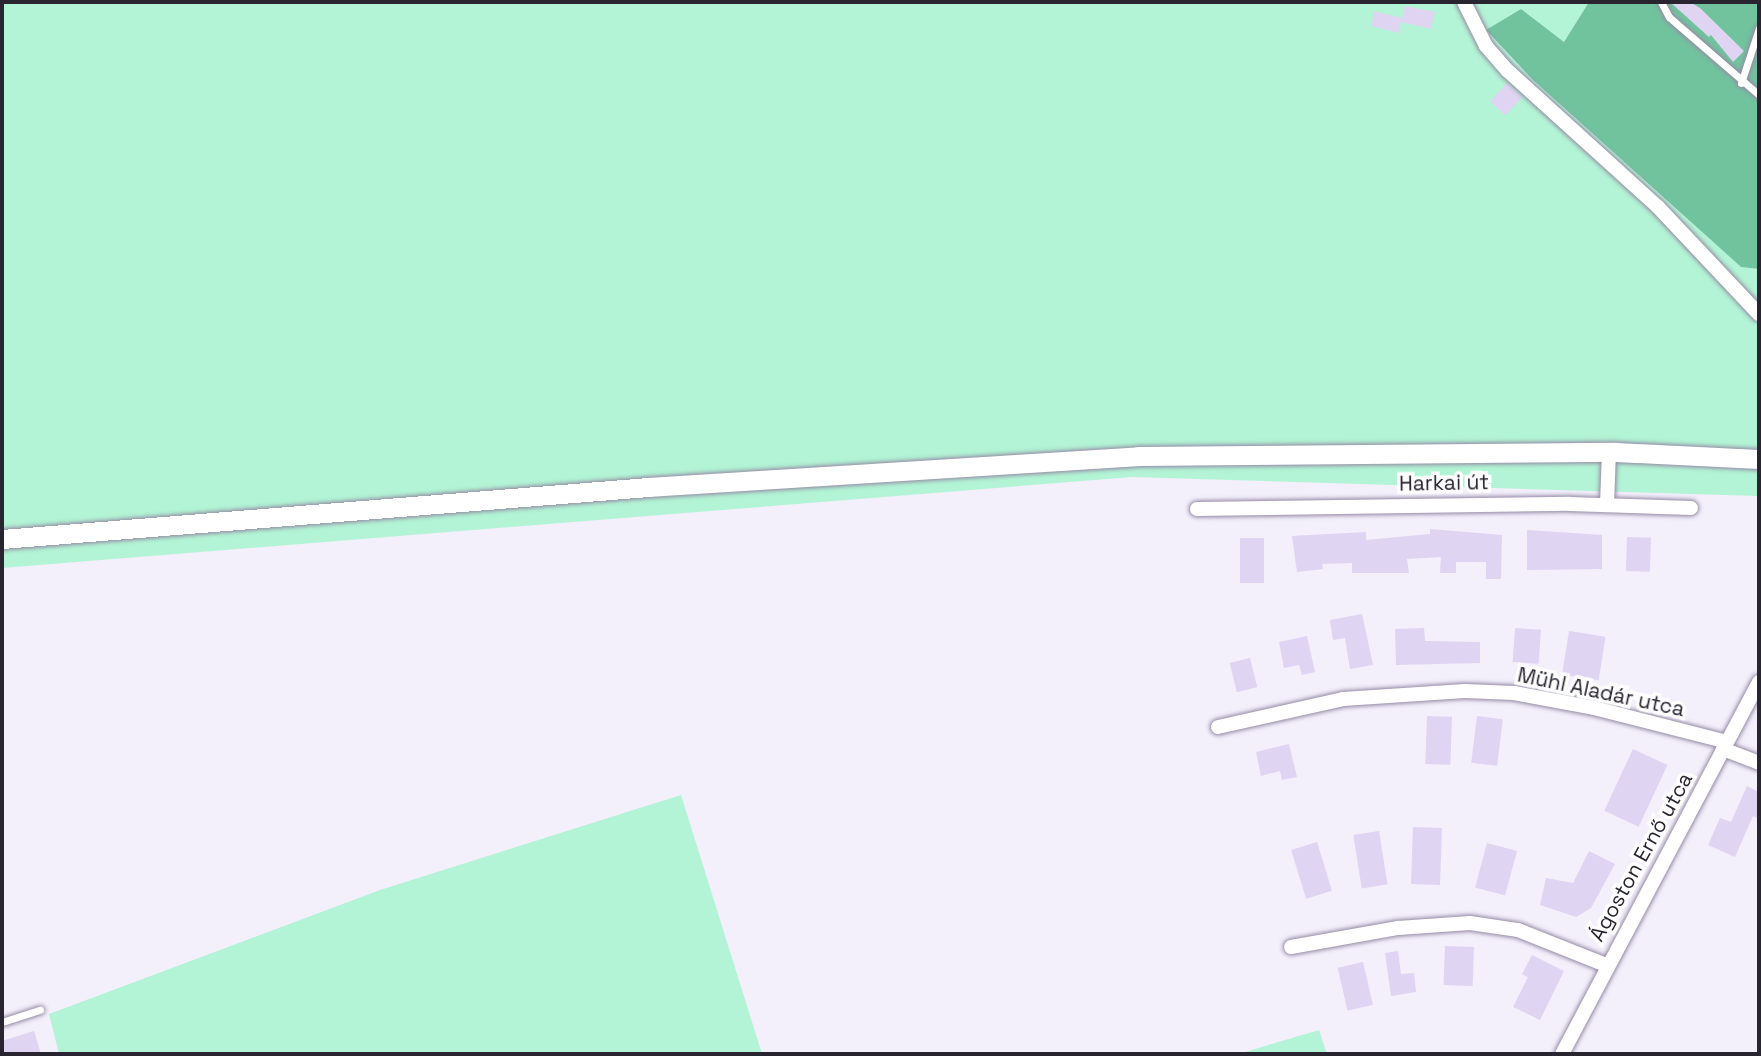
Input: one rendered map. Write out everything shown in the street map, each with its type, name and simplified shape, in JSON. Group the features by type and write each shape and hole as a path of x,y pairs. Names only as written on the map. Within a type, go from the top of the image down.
{"main road":[{"path":"2,539 974,465 1138,456 1609,452 1759,459"}],"street":[{"path":"1464,2 1469,20 1486,47 1516,78 1658,207 1759,314"},
{"path":"1608,504 1609,452"},
{"name":"Harkai út","path":"1197,509 1608,504 1691,508"},
{"name":"Ágoston Ernő utca","path":"1562,1054 1606,965 1759,682"},
{"name":"Mühl Aladár utca","path":"1218,727 1343,699 1465,691 1514,693 1594,708 1725,746 1759,763"},
{"path":"1291,947 1398,928 1470,923 1518,930 1606,965"}],"lane":[{"path":"1661,2 1669,17 1741,83 1759,95"},
{"path":"1741,83 1759,28"},
{"path":"2,1021 40,1010"}],"green space":[{"path":"2,2 1589,2 1564,42 1521,9 1486,31 1532,79 1741,267 1759,269 1759,496 1132,477 2,568"},
{"path":"1589,2 1759,2 1759,269 1741,267 1532,79 1486,30 1521,9 1564,42"},
{"path":"681,795 762,1054 59,1054 49,1014 380,890"},
{"path":"1319,1030 1327,1054 1238,1054"}],"building":[{"path":"1670,2 1690,2 1700,8 1744,51 1733,62 1711,35 1709,37"},
{"path":"1405,6 1435,12 1431,29 1401,22 1399,33 1371,26 1374,11 1402,18"},
{"path":"1507,83 1522,97 1505,116 1490,101"},
{"path":"1430,529 1502,535 1501,579 1486,579 1486,562 1456,562 1456,573 1440,573 1441,557 1407,559 1409,573 1352,573 1352,563 1322,564 1323,569 1297,572 1292,536 1366,532 1366,540 1430,534"},
{"path":"1527,530 1602,535 1602,569 1527,570"},
{"path":"1627,537 1651,538 1650,572 1626,571"},
{"path":"1240,538 1264,538 1264,583 1240,583"},
{"path":"1362,614 1373,665 1350,669 1345,638 1333,640 1330,620"},
{"path":"1424,628 1425,641 1480,642 1480,663 1396,665 1395,629"},
{"path":"1515,628 1541,630 1539,664 1513,662"},
{"path":"1569,631 1606,637 1599,680 1562,674"},
{"path":"1307,636 1315,672 1302,675 1299,665 1284,668 1279,642"},
{"path":"1250,658 1257,687 1237,692 1230,663"},
{"path":"1427,716 1452,717 1450,765 1425,764"},
{"path":"1477,716 1503,719 1497,766 1471,763"},
{"path":"1289,744 1297,777 1282,780 1280,771 1261,776 1256,752"},
{"path":"1633,749 1667,765 1639,827 1604,811"},
{"path":"1747,786 1759,792 1759,819 1753,816 1735,857 1708,845 1720,818 1731,822"},
{"path":"1413,827 1442,828 1440,885 1411,884"},
{"path":"1379,831 1387,884 1362,888 1353,835"},
{"path":"1317,842 1332,891 1306,899 1291,850"},
{"path":"1487,843 1517,851 1505,895 1475,887"},
{"path":"1589,851 1615,864 1591,908 1576,917 1540,905 1546,878 1573,883"},
{"path":"1445,946 1474,947 1473,986 1444,985"},
{"path":"1398,951 1401,974 1414,973 1416,992 1391,996 1385,953"},
{"path":"1532,955 1564,971 1540,1020 1513,1007 1528,977 1522,974"},
{"path":"1363,962 1373,1005 1348,1011 1338,968"},
{"path":"34,1031 41,1054 2,1054 2,1041"}]}
